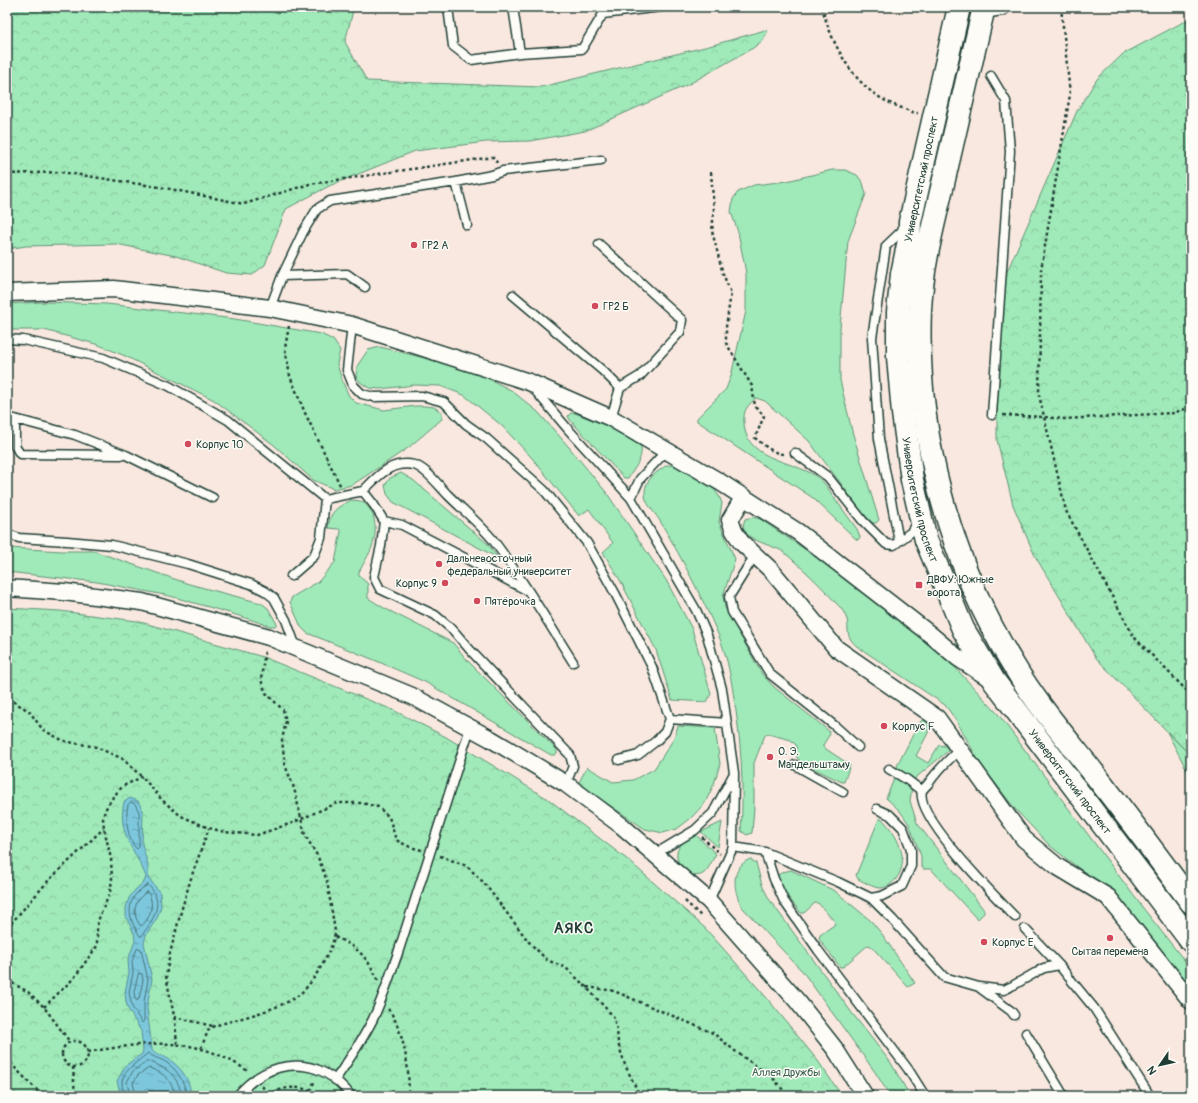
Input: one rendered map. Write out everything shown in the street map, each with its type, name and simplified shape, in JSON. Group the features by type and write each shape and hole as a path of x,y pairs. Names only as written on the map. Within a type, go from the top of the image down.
{"main road":[{"name":"Университетский проспект","path":"959,7 910,222 909,240 902,274 898,312 898,357 903,413 910,465 926,540 963,629 994,681 1191,941"},
{"name":"Университетский проспект","path":"990,8 952,144 930,241 920,309 920,353 925,410 934,473 948,523 974,590 1014,667 1044,710 1191,902"},
{"path":"928,145 952,144"}],"street":[{"path":"7,293 114,289 270,308 352,325 529,382 611,418 666,450 798,532 931,635 958,658 994,681"},
{"path":"743,498 730,520 734,531 741,542 771,570 836,648 937,718 1024,839 1058,867 1108,897 1191,1001"},
{"path":"7,588 64,592 142,602 269,637 412,696 566,784 622,826 709,901 798,1002 835,1049 865,1096"}],"lane":[{"path":"448,7 453,46 471,60 520,53 582,49 603,14 661,7"},
{"path":"513,7 520,53"},
{"path":"991,76 1006,101 1010,151 992,415"},
{"path":"270,308 282,276 303,232 317,209 330,201 456,182 492,175 503,171 601,160"},
{"path":"456,182 467,225"},
{"path":"899,541 879,439 872,338 886,246 910,222"},
{"path":"599,244 682,320 680,332 640,376 620,388 611,418"},
{"path":"282,276 348,274 365,287"},
{"path":"513,295 603,371 620,388"},
{"path":"352,325 347,370 353,385 362,394 374,397 422,396 444,402 466,424 487,439 544,490 587,543 616,595 652,667 670,719 665,732 656,741 638,755 618,760"},
{"path":"7,339 23,340 103,358 169,386 228,420 325,499"},
{"path":"529,382 567,428 631,498 693,604 707,635 722,689 734,773 733,847 709,901"},
{"path":"126,455 20,454 15,446 11,419 75,435 126,455 213,498"},
{"path":"631,498 640,479 666,450"},
{"path":"795,453 828,477 863,521 886,544 894,545 910,532 920,515"},
{"path":"325,499 363,491 389,467 397,465 414,465 428,474 492,539 530,592 573,662"},
{"path":"363,491 384,521 381,546 374,577 380,590 435,615 453,630 570,755 573,766 566,784"},
{"path":"291,576 314,556 321,538 325,499"},
{"path":"384,521 402,525 530,592"},
{"path":"7,534 19,538 112,545 188,564 251,584 274,598 286,620 296,648"},
{"path":"755,555 729,597 732,612 770,674 835,726 858,747"},
{"path":"670,719 727,723"},
{"path":"335,1080 358,1047 386,989 470,728"},
{"path":"959,750 939,768 922,791 923,802 931,820 959,856 1015,917"},
{"path":"795,765 843,792"},
{"path":"889,769 922,791"},
{"path":"655,854 695,830 713,813 734,773"},
{"path":"870,898 882,896 902,886 911,866 910,848 903,828 890,815 876,809"},
{"path":"733,847 765,852 838,882 870,898 892,919 944,977 979,987 1004,990 1044,968 1059,965"},
{"path":"765,852 774,879 784,900 818,950 908,1069 925,1096"},
{"path":"1025,929 1059,965 1094,1008 1150,1096"},
{"path":"979,987 1014,1014"},
{"path":"1026,1033 1064,1096"},
{"path":"237,1096 256,1077 274,1069 289,1066 304,1066 319,1070 335,1080 344,1087 350,1096"}],"path":[{"path":"822,7 826,20 844,59 860,82 885,101 914,113 935,113"},
{"path":"1061,7 1070,94 1041,270 1039,395 1066,512 1134,637 1191,695"},
{"path":"7,174 61,172 165,188 244,204 310,184 493,158 503,171"},
{"path":"711,172 714,211 712,231 723,274 731,293 726,327 726,343 752,386 755,406 764,416 755,438 766,447 780,454 795,453"},
{"path":"291,312 285,348 290,376 305,413 345,494"},
{"path":"992,415 1064,419 1173,413 1191,407"},
{"path":"201,1048 208,1031 214,1026 271,1009 284,1004 299,995 310,984 332,948 335,931 327,881 318,857 305,834 294,788 285,764 282,740 286,721 283,710 266,693 260,680 265,649 258,647"},
{"path":"7,701 14,702 29,711 43,730 64,741 96,747 123,759 142,777 162,800 181,816 209,828 225,832 257,835 301,819 337,803 362,802 378,807 389,817 396,840 410,847 430,852 467,866 484,883 529,942 547,960 566,968 613,1016 617,1029 618,1043 623,1058 640,1096"},
{"path":"44,1007 74,978 97,946 97,926 100,915 110,893 112,879 111,859 103,819 105,810 113,797 123,786 142,777"},
{"path":"7,928 49,880 104,828"},
{"path":"177,1044 174,1017 166,976 170,953 192,876 209,828"},
{"path":"695,830 728,861"},
{"path":"683,900 705,920"},
{"path":"334,937 360,952 369,962 380,985 386,989"},
{"path":"7,980 28,992 44,1007 70,1042"},
{"path":"586,987 614,991 713,1033 773,1078 788,1096"},
{"path":"381,1001 390,1012 399,1032 407,1061 408,1096"},
{"path":"174,1017 214,1026"},
{"path":"73,1040 80,1041 85,1045 88,1052 88,1059 84,1064 77,1067 73,1067 64,1062 62,1056 62,1049 66,1043 73,1040"},
{"path":"88,1052 131,1045 157,1043 177,1044 201,1048 239,1065 256,1077"},
{"path":"7,1058 16,1070 42,1096"},
{"path":"73,1067 75,1096"},
{"path":"308,1096 319,1070"},
{"path":"267,1096 280,1089 290,1087 310,1090 321,1096"}],"green space":[{"path":"7,7 354,7 345,42 367,81 541,87 713,45 765,30 767,33 762,41 753,48 689,84 585,131 530,141 486,142 415,151 329,186 286,209 265,265 252,275 226,273 176,256 116,244 26,246 7,249"},
{"path":"1191,18 1191,756 1096,658 1035,556 1013,505 997,440 997,352 1006,274 1077,111 1097,79 1123,54"},
{"path":"832,170 845,170 857,175 863,183 866,194 848,241 840,328 840,380 852,431 879,520 876,523 872,523 862,512 809,441 765,401 756,398 750,404 745,412 744,424 747,437 754,447 764,454 801,468 822,481 857,529 860,537 858,540 813,498 697,421 697,418 726,389 731,376 746,311 746,273 738,232 731,212 733,199 738,192 754,185 787,181"},
{"path":"41,302 107,304 235,319 321,334 333,340 340,350 337,364 349,396 356,403 384,410 416,406 434,407 442,412 442,419 408,448 352,485 334,489 313,480 274,445 214,400 125,356 99,345 44,330 7,330 7,304"},
{"path":"380,347 449,364 485,377 511,390 538,412 606,492 666,580 692,629 711,694 707,702 672,700 656,650 620,580 603,552 613,543 589,509 579,516 532,458 501,425 464,395 440,386 415,385 380,389 369,388 360,382 356,376 357,366 368,350"},
{"path":"571,413 575,413 608,426 640,445 640,458 636,467 628,478 624,478 570,420 568,416"},
{"path":"667,465 678,466 714,489 719,496 722,503 719,522 735,559 723,596 725,608 762,674 774,687 829,731 830,734 823,747 850,765 844,782 842,782 804,764 797,758 796,745 791,740 768,734 765,735 754,763 754,807 752,833 747,835 741,831 742,779 736,709 729,670 721,641 683,562 645,496 647,483 656,473"},
{"path":"401,473 413,480 488,544 498,558 393,502 387,494 385,485 390,478"},
{"path":"351,500 359,501 365,504 369,508 374,518 375,535 373,544 359,572 359,576 368,584 368,598 384,608 453,643 468,661 557,750 555,755 551,755 425,682 307,633 301,627 290,602 292,597 318,582 335,562 341,531 339,529 328,528 330,518 341,505"},
{"path":"753,517 760,519 812,554 938,649 998,714 1143,908 1191,969 1191,991 1107,890 1050,846 1016,810 981,765 956,720 945,705 856,645 849,636 847,621 844,613 824,590 785,553 758,541 746,532 743,526 745,519"},
{"path":"7,545 9,548 94,551 189,584 261,603 268,608 277,624 275,626 270,626 170,596 97,582 7,572"},
{"name":"Аллея Дружбы","path":"7,608 60,611 137,621 263,657 393,710 446,737 548,799 628,860 705,928 766,997 818,1061 842,1096 7,1096"},
{"path":"925,718 929,721 928,733 916,756 928,763 939,745 945,746 948,751 913,780 898,769 897,766 919,723"},
{"path":"678,726 715,728 720,764 714,784 705,803 690,819 677,829 663,833 645,829 578,784 587,767 613,782 633,780 654,769 673,740"},
{"path":"1167,732 1191,756 1191,778"},
{"path":"898,777 912,786 910,801 917,823 984,910 984,913 978,919 931,869 923,869 921,865 921,856 909,824 900,811 886,798 894,779"},
{"path":"879,819 882,819 893,832 902,856 900,872 896,879 891,884 882,888 872,886 858,879 856,875"},
{"path":"722,822 718,847 701,832"},
{"path":"695,834 716,854 706,871 699,875 688,873 679,864 677,858 677,852 680,846"},
{"path":"750,859 756,863 762,885 769,899 852,1013 891,1063 910,1096 890,1096 875,1072 803,972 742,907 735,887 736,874 739,868"},
{"path":"791,870 835,891 871,921 882,934 915,983 908,987 871,946 868,945 843,967 840,967 819,939 820,935 834,925 835,922 818,903 815,903 804,913 801,913 788,897 778,878 778,875"}],"water":[{"path":"130,798 138,801 143,811 142,844 148,865 148,877 160,893 161,906 157,918 146,935 144,943 152,979 147,1007 152,1050 155,1054 169,1059 183,1072 189,1084 191,1096 121,1096 117,1081 126,1065 142,1054 143,1050 141,1031 128,1009 125,992 129,973 128,960 135,941 134,933 126,917 126,908 129,898 144,882 146,877 125,833 123,824 124,802"}],"place":[{"name":"ГР2 А","path":"414,245"},
{"name":"ГР2 Б","path":"595,306"},
{"name":"Корпус 10","path":"188,444"},
{"name":"Дальневосточный федеральный университет","path":"439,564"},
{"name":"Корпус 9","path":"445,583"},
{"name":"ДВФУ: Южные ворота","path":"919,585"},
{"name":"Пятёрочка","path":"477,601"},
{"name":"Корпус F","path":"884,726"},
{"name":"О. Э. Мандельштаму","path":"770,757"},
{"name":"Сытая перемена","path":"1110,938"},
{"name":"Корпус E","path":"984,942"}],"district":[{"name":"АЯКС","path":"574,928"}]}
